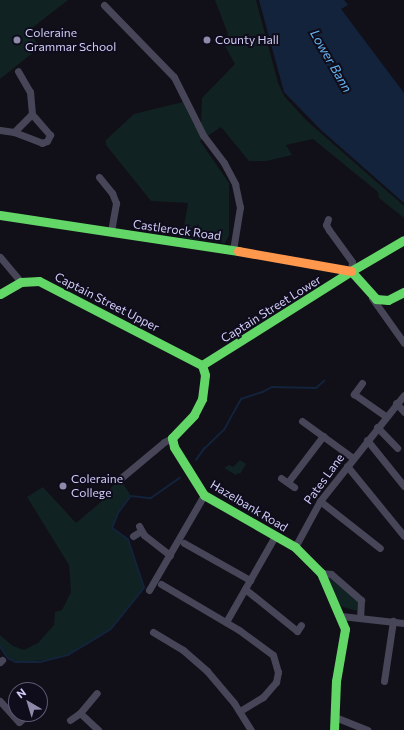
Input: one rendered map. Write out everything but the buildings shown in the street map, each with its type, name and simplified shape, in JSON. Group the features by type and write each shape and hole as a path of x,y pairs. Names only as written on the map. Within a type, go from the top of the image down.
{"main road":[{"name":"Castlerock Road","path":"0,215 233,250 350,271"},
{"name":"Captain Street Lower","path":"202,365 339,281 350,271 403,241"},
{"path":"350,271 372,298 388,300 404,292"},
{"path":"0,294 21,282"},
{"name":"Captain Street Upper","path":"21,282 39,282 202,365"},
{"path":"172,438 199,407 205,375 202,365"},
{"name":"Hazelbank Road","path":"172,438 174,447 204,495 295,547 309,559 321,573 341,616 344,630 336,681 334,730"}],"street":[{"path":"104,5 174,77 203,135 224,163 235,184 240,207 233,250"},
{"path":"14,132 32,114 33,104 30,92 18,71"},
{"path":"0,130 14,132 42,143 47,141 50,135 32,114"},
{"path":"99,177 112,193 116,202 111,232"},
{"path":"328,219 326,225 352,262 350,271"},
{"path":"0,257 21,282"},
{"path":"372,298 387,317 404,343"},
{"path":"387,317 388,300"},
{"path":"362,383 354,394 385,416"},
{"name":"Pates Lane","path":"295,547 320,501 385,416 404,395"},
{"path":"396,403 404,412"},
{"path":"302,421 353,458"},
{"path":"377,427 397,448"},
{"path":"294,487 284,480 323,436"},
{"path":"121,478 164,442 172,438"},
{"path":"367,440 404,486"},
{"path":"347,466 404,536"},
{"path":"149,590 204,495"},
{"path":"320,501 380,548"},
{"path":"133,536 140,528 170,555"},
{"path":"226,622 275,536"},
{"path":"184,543 250,580"},
{"name":"Hazelbank Road","path":"321,573 331,574 361,600 360,617"},
{"path":"161,584 226,622 273,655 278,672 276,682 271,690 240,711"},
{"path":"245,589 297,631 301,625"},
{"path":"341,616 404,623"},
{"path":"384,681 393,621"},
{"path":"153,632 184,650 207,671 240,711 251,730"},
{"path":"70,720 80,713 97,693"},
{"path":"0,701 8,709"},
{"path":"80,713 98,730"},
{"path":"335,716 368,730"}],"shaded area":[{"name":"Coleraine Grammar School","path":"0,0 68,0 28,31 40,47 0,79"},
{"path":"215,0 256,0 278,83 284,96 306,120 404,206 404,218 379,198 378,192 313,139 286,145 292,155 266,161 249,161 221,127 200,141 229,183 229,235 225,243 182,238 188,203 151,201 106,145 106,140 134,114 183,102 194,125 201,123 202,98 235,64 225,46 228,34"},
{"path":"240,460 246,464 240,474 238,473 236,475 224,468 229,465 233,467"},
{"path":"119,477 131,496 118,513 112,528 128,540 144,588 111,629 87,645 59,658 26,662 11,660 0,647 0,635 13,646 24,650 38,643 54,625 55,612 62,610 71,592 69,565 27,497 43,487 76,523 101,502"},
{"path":"328,577 358,601 357,611 343,607 339,603"}],"water":[{"name":"Lower Bann","path":"259,0 344,0 348,5 341,9 404,93 404,203 321,130 284,92"}],"waterway":[{"path":"196,460 204,449 224,430 241,399 263,392 272,387 316,388 324,381"},
{"path":"0,646 8,658 16,662 40,662 68,655 111,629 144,588 128,540 112,528 118,513 131,496 151,498 180,478"}],"traffic: fast":[{"path":"0,215 238,251"},
{"path":"351,271 404,240"},
{"path":"202,365 351,271"},
{"path":"351,271 376,299 388,300 404,292"},
{"path":"0,294 21,282 39,281 202,365"},
{"path":"202,365 205,375 202,399 194,415 172,438 174,447 204,495 295,547 321,573 345,629 336,681 334,730"}],"traffic: slow":[{"path":"238,251 351,271"}],"place":[{"name":"Coleraine Grammar School","path":"17,40"},
{"name":"County Hall","path":"207,40"},
{"name":"Coleraine College","path":"63,486"}]}
